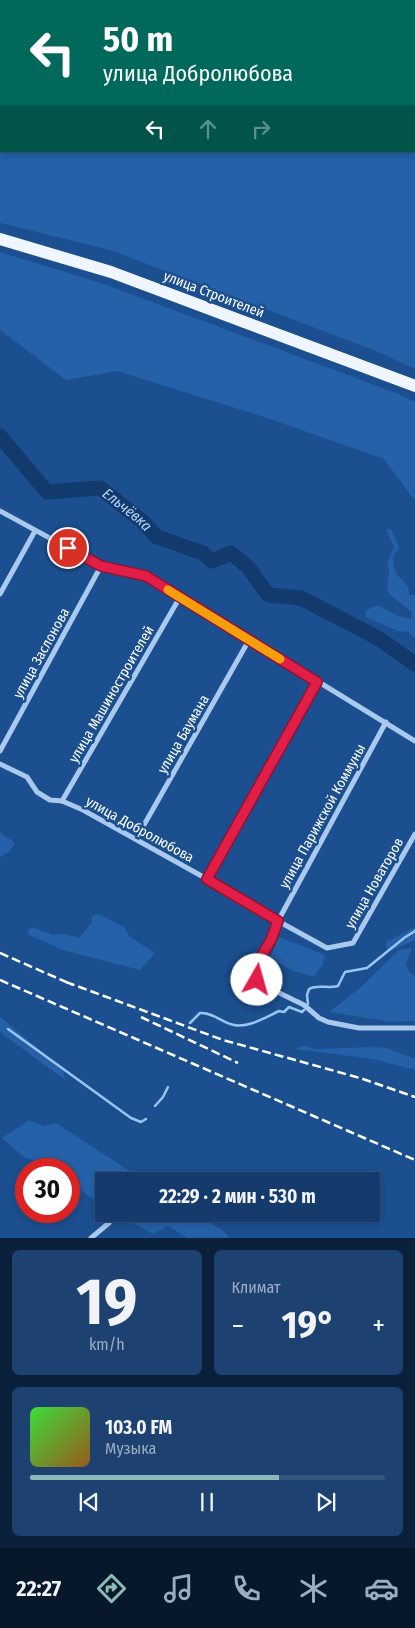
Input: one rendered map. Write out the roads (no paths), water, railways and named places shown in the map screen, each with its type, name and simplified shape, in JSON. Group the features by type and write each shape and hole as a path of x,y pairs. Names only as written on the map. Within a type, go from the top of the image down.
{"main road":[{"name":"улица Строителей","path":"0,239 111,272 415,386"}],"street":[{"path":"0,511 101,566 146,576 415,741"},
{"path":"0,594 35,531"},
{"name":"улица Заслонова","path":"0,751 101,566"},
{"name":"улица Машиностроителей","path":"62,801 180,598"},
{"name":"улица Баумана","path":"136,839 249,640"},
{"path":"207,879 317,682"},
{"name":"улица Парижской Коммуны","path":"386,722 255,967 256,977 261,984 310,1008 319,1018 328,1022 359,1028 415,1028"},
{"name":"улица Добролюбова","path":"0,764 27,777 36,792 50,800 62,801 83,810 327,948 353,943"},
{"name":"улица Новаторов","path":"353,943 415,834"},
{"path":"91,1238 108,1222"}],"waterway":[{"name":"Ельчёвка","path":"0,436 47,492 100,488 141,520 157,537 203,553 212,561 231,553 248,567 268,595 301,598 378,638 415,664"},
{"path":"308,1004 307,995 309,989 338,986 345,972 367,968 415,931"},
{"path":"190,1023 200,1013 209,1014 230,1024 240,1026 279,1011 284,1012 289,1007 302,1012 304,1010"},
{"path":"8,1029 131,1118 141,1122 146,1119"},
{"path":"155,1106 163,1097 168,1087"}],"railway":[{"path":"0,953 73,985"},
{"path":"0,980 415,1160"},
{"path":"66,982 223,1040 360,1078 415,1097"},
{"path":"141,1017 238,1063"}]}
